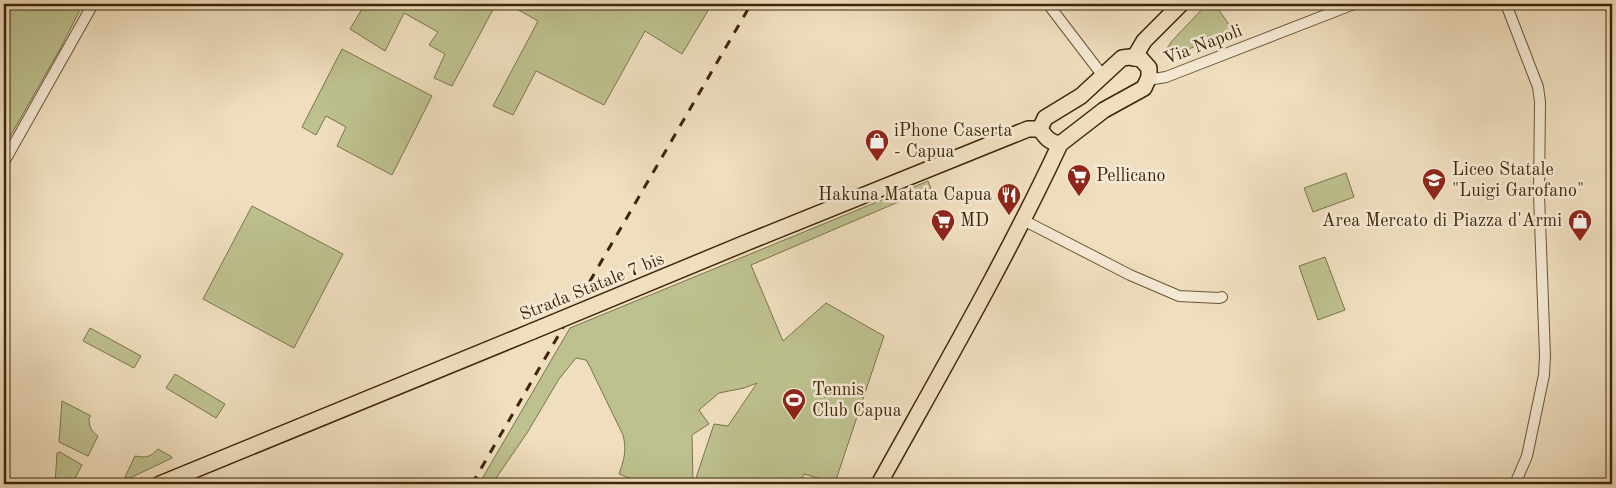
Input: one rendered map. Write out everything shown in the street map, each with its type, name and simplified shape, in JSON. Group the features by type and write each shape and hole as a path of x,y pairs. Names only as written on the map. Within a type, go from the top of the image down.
{"main road":[{"path":"1134,58 1144,41 1181,4"},
{"path":"879,484 1023,220 1060,144 1104,110 1144,88 1149,68 1141,59 1122,58 1081,96 1045,118 1040,129 1051,143 1060,144"},
{"name":"Strada Statale 7 bis","path":"160,484 1028,129 1040,129"}],"street":[{"path":"4,162 93,4"},
{"path":"1048,4 1103,76"},
{"name":"Via Napoli","path":"1147,80 1166,77 1354,4"},
{"path":"1506,4 1538,87 1540,102 1539,194 1545,356 1544,375 1527,456 1515,484"},
{"path":"1023,220 1130,275 1179,296 1222,297"}],"green space":[{"path":"4,4 83,4 60,49 4,147"},
{"path":"365,4 447,4 451,6 452,4 496,4 452,86 434,78 445,54 429,45 438,32 404,13 385,51 350,29"},
{"path":"508,4 712,4 682,54 645,31 604,105 536,71 513,115 493,106 538,21"},
{"path":"1207,4 1215,4 1234,32 1175,54 1167,55 1165,52 1171,42"},
{"path":"342,49 432,96 392,175 337,146 346,127 326,116 316,135 302,127"},
{"path":"1346,173 1354,197 1313,212 1304,188"},
{"path":"928,181 931,188 751,265 783,341 826,303 884,336 835,483 804,474 800,484 694,484 714,424 728,426 757,383 744,388 719,393 699,410 709,424 692,435 693,484 645,484 619,474 624,455 623,435 586,360 576,358 559,379 527,433 492,484 479,484 570,328"},
{"path":"252,206 343,254 294,348 203,299"},
{"path":"1325,257 1345,310 1318,320 1299,266"},
{"path":"90,328 141,356 134,368 83,341"},
{"path":"175,374 225,404 216,418 166,388"},
{"path":"62,401 91,416 89,418 90,426 98,436 88,456 59,442"},
{"path":"158,449 172,458 130,478 125,477 135,456 148,456"},
{"path":"60,452 82,465 72,484 55,484 57,453"}],"railway":[{"path":"472,484 751,4"}],"place":[{"name":"iPhone Caserta - Capua","path":"877,162"},
{"name":"Pellicano","path":"1079,197"},
{"name":"Liceo Statale \"Luigi Garofano\"","path":"1434,201"},
{"name":"Hakuna Matata Capua","path":"1009,216"},
{"name":"MD","path":"943,242"},
{"name":"Area Mercato di Piazza d'Armi","path":"1580,242"},
{"name":"Tennis Club Capua","path":"794,421"}]}
